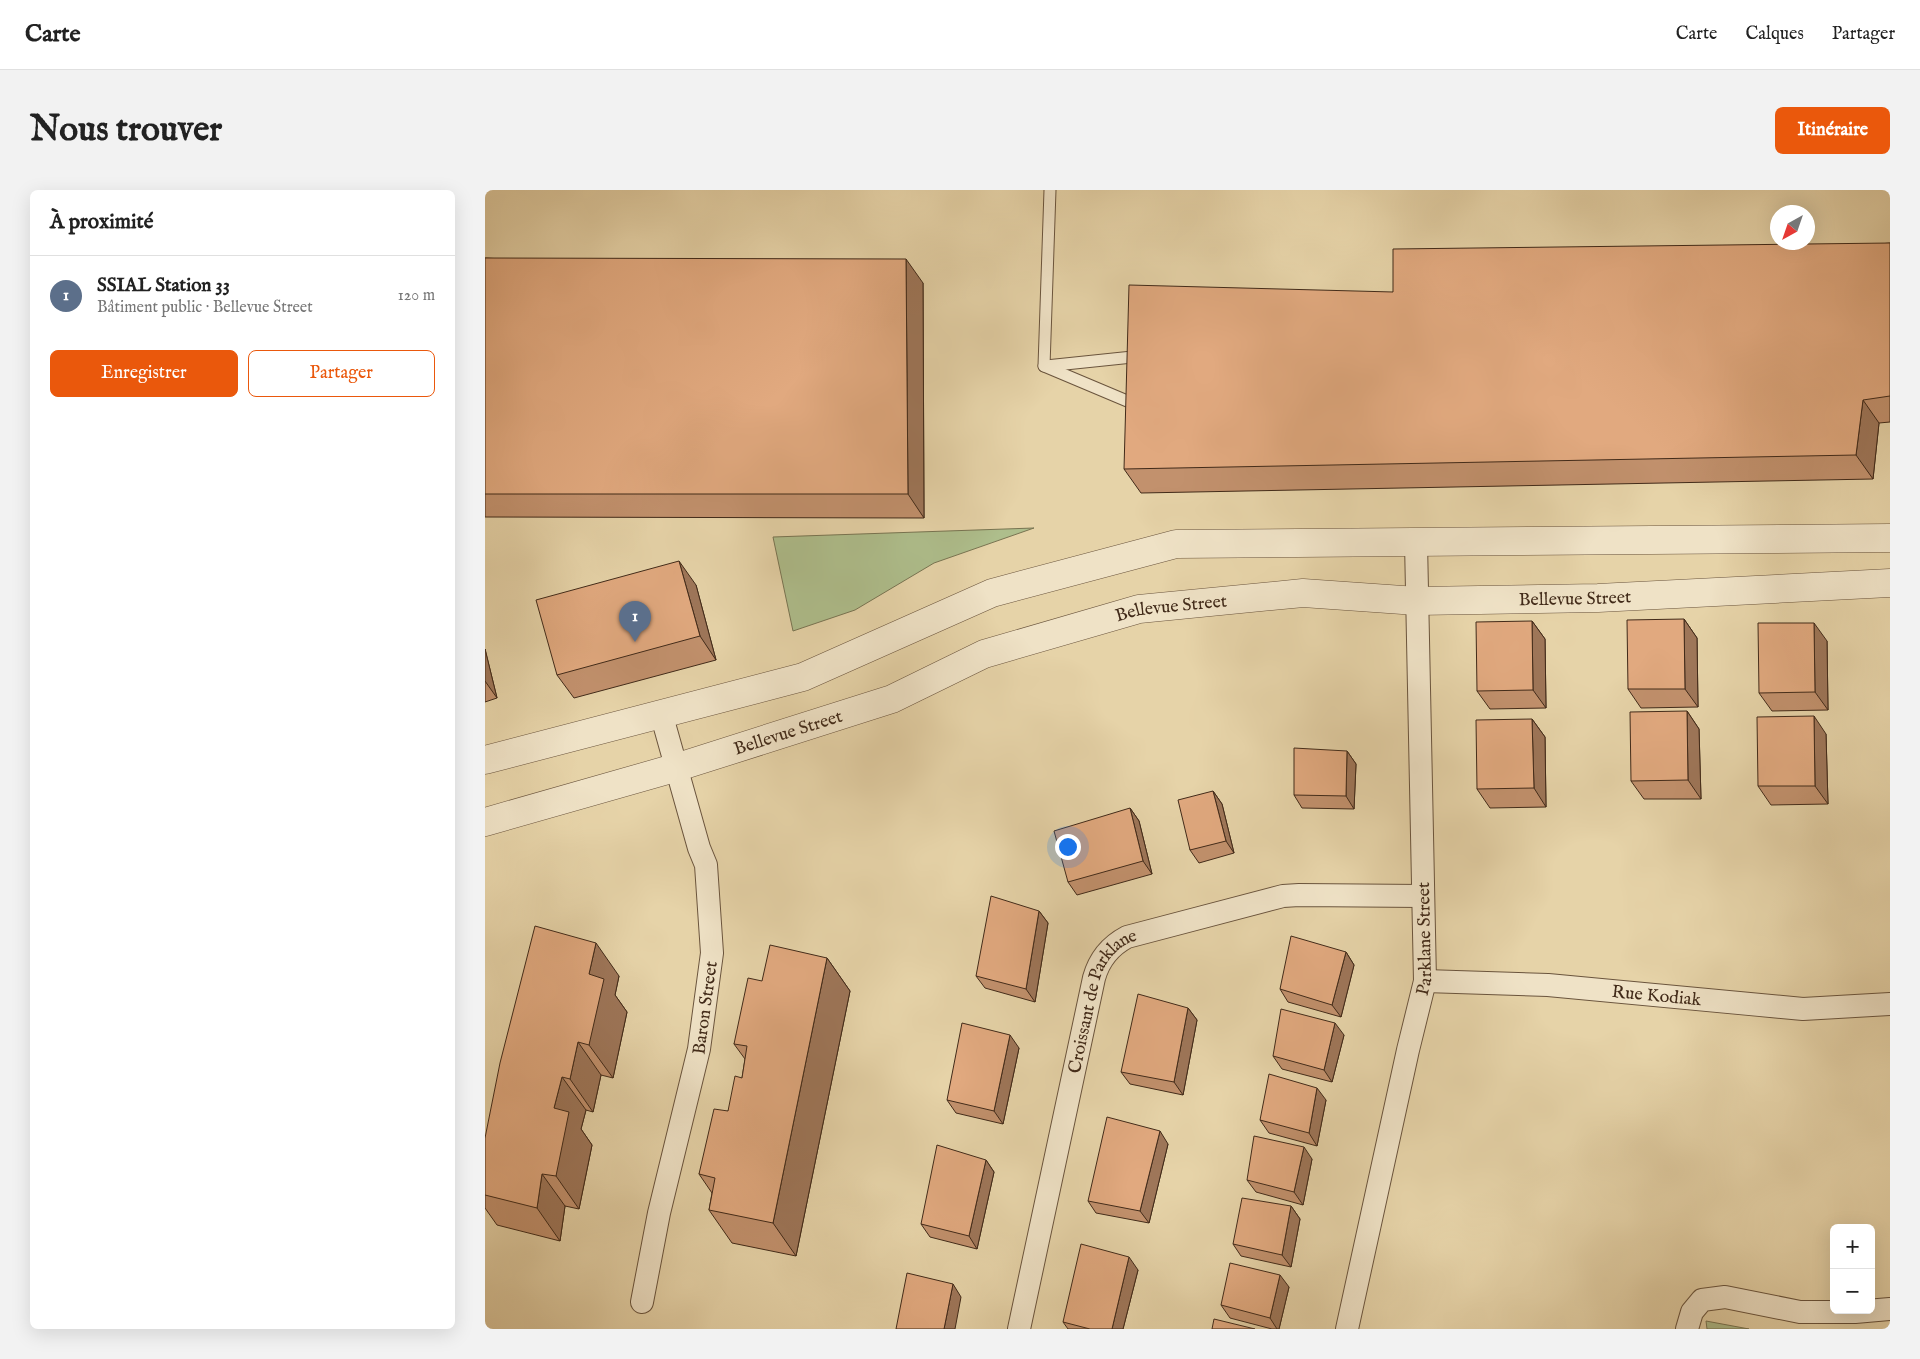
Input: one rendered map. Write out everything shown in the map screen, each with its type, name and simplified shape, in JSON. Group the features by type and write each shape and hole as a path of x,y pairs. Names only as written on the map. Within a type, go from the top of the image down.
{"street":[{"path":"485,760 803,677 992,593 1176,544 1890,538"},
{"name":"Parklane Street","path":"1347,1329 1425,981 1416,542"},
{"name":"Bellevue Street","path":"485,822 678,766 892,699 984,654 1139,609 1303,593 1417,601 1597,598 1890,583"},
{"name":"Baron Street","path":"642,1302 659,1212 699,1049 712,952 706,865 699,848 678,766 661,713"},
{"name":"Croissant de Parklane","path":"1019,1329 1094,978 1100,963 1110,950 1127,937 1283,896 1423,896"},
{"name":"Rue Kodiak","path":"1425,981 1548,985 1803,1009 1890,1004"},
{"path":"1687,1329 1692,1312 1702,1300 1725,1297 1800,1312 1855,1312 1890,1309"}],"lane":[{"path":"1044,366 1050,190"},
{"path":"1044,366 1144,356"},
{"path":"1044,366 1143,408"}],"green space":[{"path":"1034,528 934,563 855,610 793,631 773,537"},
{"path":"1706,1321 1749,1329 1707,1329"}],"building":[{"path":"1890,243 1890,396 1863,400 1856,455 1124,469 1129,285 1393,292 1393,249 1770,244 1770,250 1815,250 1815,244"},
{"path":"485,258 906,259 908,494 485,494"},
{"path":"679,561 700,636 557,675 536,600"},
{"path":"1684,619 1685,689 1628,689 1627,620"},
{"path":"1532,621 1533,690 1477,691 1476,622"},
{"path":"1758,623 1814,623 1815,692 1759,693"},
{"path":"1687,711 1688,780 1631,781 1630,712"},
{"path":"1814,716 1815,786 1758,786 1757,717"},
{"path":"1532,719 1534,788 1477,789 1476,720"},
{"path":"1294,748 1347,751 1346,796 1294,795"},
{"path":"1213,791 1226,841 1190,850 1178,800"},
{"path":"1130,808 1143,861 1068,882 1054,831"},
{"path":"991,896 1039,911 1026,989 976,976"},
{"path":"535,926 596,943 589,974 604,979 589,1045 578,1042 570,1079 562,1077 554,1108 569,1112 556,1176 542,1174 537,1208 485,1195 485,1138 500,1063"},
{"path":"1291,936 1346,952 1332,1005 1280,989"},
{"path":"770,945 827,958 773,1223 709,1210 715,1178 699,1174 714,1109 728,1111 735,1076 742,1078 747,1046 734,1044 748,978 762,981"},
{"path":"1138,994 1188,1008 1174,1082 1121,1072"},
{"path":"1281,1009 1335,1023 1324,1070 1273,1056"},
{"path":"962,1023 1010,1035 994,1111 947,1100"},
{"path":"1269,1074 1317,1088 1309,1133 1260,1120"},
{"path":"1107,1117 1160,1131 1140,1211 1088,1201"},
{"path":"1254,1136 1304,1147 1294,1192 1247,1180"},
{"path":"937,1145 986,1160 969,1236 921,1224"},
{"path":"1242,1198 1291,1206 1282,1255 1233,1244"},
{"path":"1081,1244 1129,1257 1112,1329 1090,1329 1063,1322"},
{"path":"1230,1263 1280,1275 1270,1318 1221,1305"},
{"path":"907,1273 953,1284 944,1329 896,1329"},
{"path":"1214,1319 1255,1329 1212,1329"}],"place":[{"name":"SSIAL Station 33","path":"635,642"}]}
